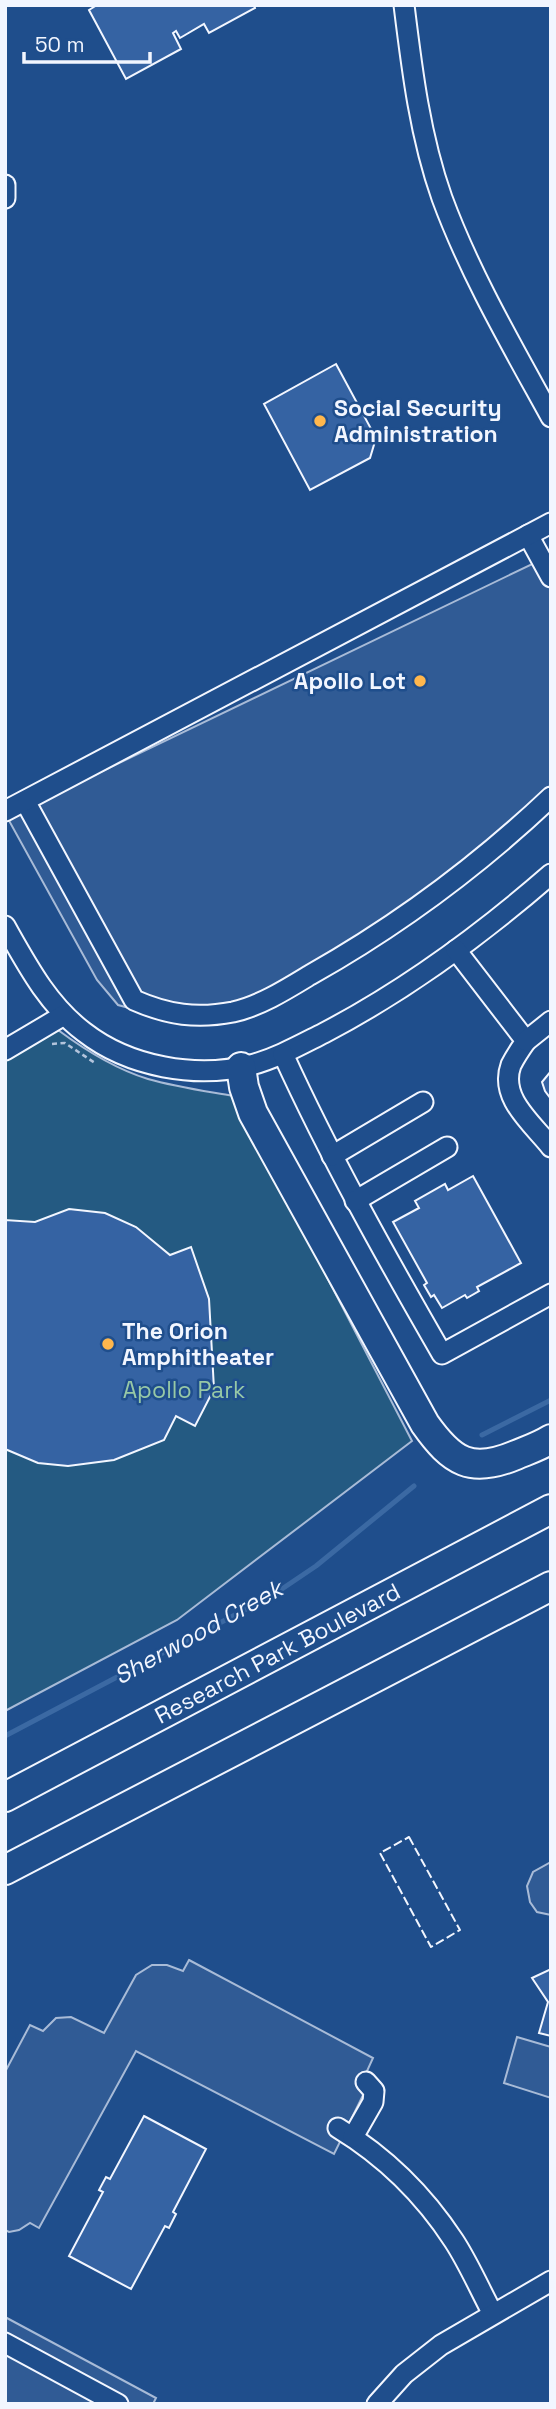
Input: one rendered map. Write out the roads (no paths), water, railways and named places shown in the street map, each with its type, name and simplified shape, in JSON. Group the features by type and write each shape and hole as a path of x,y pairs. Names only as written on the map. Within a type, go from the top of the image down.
{"highway":[{"path":"241,1067 244,1087 253,1113 425,1424 439,1444 470,1464 492,1465 551,1439"},
{"name":"Research Park Boulevard","path":"5,1797 550,1509"},
{"path":"5,1870 551,1586"}],"street":[{"path":"404,5 421,121 441,195 470,265 551,417"},
{"path":"5,185 5,198"},
{"path":"5,811 551,523"},
{"path":"528,535 551,577"},
{"path":"25,801 134,1000 159,1011 197,1016 235,1011 278,994 327,966 426,901 483,857 551,797"},
{"path":"5,926 43,990 64,1015 92,1039 133,1059 178,1069 241,1067 283,1054 402,988 456,950 551,874"},
{"path":"456,950 526,1041"},
{"path":"5,1050 64,1015"},
{"path":"551,1021 526,1041 512,1065 507,1086 510,1097 551,1147"},
{"path":"283,1054 355,1201 442,1354 551,1294"},
{"path":"332,1156 423,1102"},
{"path":"355,1201 447,1147"},
{"path":"366,2082 374,2091 373,2102 345,2132 376,2153 423,2201 455,2242 493,2314"},
{"path":"377,2404 404,2374 441,2345 551,2281"},
{"path":"5,2343 118,2404"}],"waterway":[{"name":"Sherwood Creek","path":"482,1435 551,1400"},
{"name":"Sherwood Creek","path":"5,1736 273,1595 316,1566 414,1486"}],"place":[{"name":"Social Security Administration","path":"320,421"},
{"name":"Apollo Lot","path":"420,681"},
{"name":"The Orion Amphitheater","path":"108,1344"}],"park label":[{"name":"Apollo Park","path":"184,1390"}]}
